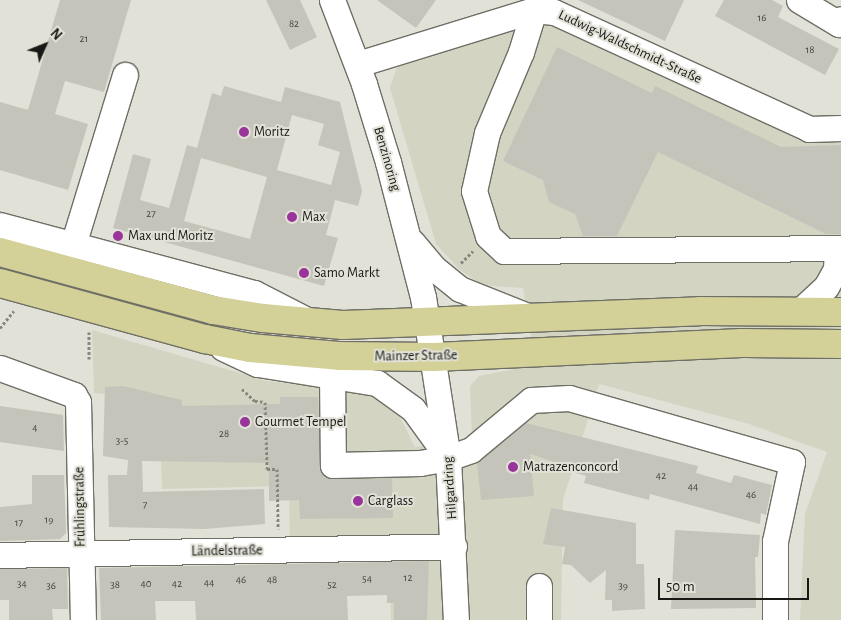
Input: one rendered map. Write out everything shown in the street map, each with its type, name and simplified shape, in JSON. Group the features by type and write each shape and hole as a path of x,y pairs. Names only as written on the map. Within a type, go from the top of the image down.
{"main road":[{"path":"0,252 213,310 311,322 368,325 700,311 841,312"},
{"name":"Mainzer Straße","path":"0,283 205,339 250,348 327,368 434,357 742,343 841,344"}],"street":[{"name":"Benzinoring","path":"332,0 358,64 408,238 428,322"},
{"path":"799,0 839,24 841,19"},
{"name":"Ludwig-Waldschmidt-Straße","path":"358,64 534,10 554,12 809,129 841,128"},
{"path":"534,10 478,164 474,191 488,236 504,252 839,248 836,269 826,287 800,311"},
{"path":"73,245 125,75"},
{"path":"0,225 254,293 311,322"},
{"path":"408,238 435,269 460,289 532,318"},
{"name":"Hilgardring","path":"428,322 448,458 454,546 456,620"},
{"name":"Frühlingstraße","path":"0,368 74,395 79,414 80,554 83,620"},
{"path":"448,458 413,409 396,395 364,378 327,368 333,465 420,463 448,458 471,450 531,400 581,399 792,462 775,541 775,620"},
{"name":"Ländelstraße","path":"0,555 454,546"},
{"path":"539,586 540,620"}],"path":[{"path":"454,256 461,263 488,236"},
{"path":"0,328 9,317"},
{"path":"88,327 89,359"},
{"path":"242,389 255,401 265,402 267,469 277,470 278,535"}],"shaded area":[{"path":"536,24 560,25 841,139 841,620 800,620 805,514 827,452 749,424 599,384 563,500 561,620 391,620 390,541 290,543 289,486 162,489 159,398 94,393 92,330 267,381 371,393 400,417 415,447 472,439 470,386 479,376 536,365 523,288 491,286 476,281 459,269 436,244 390,88 396,69 404,62 508,29"}],"building":[{"path":"60,0 131,0 104,92 65,81 55,114 88,124 68,190 0,170 0,102 28,110"},
{"path":"266,0 300,0 317,37 290,50"},
{"path":"377,0 436,0 416,28"},
{"path":"578,0 684,0 665,41"},
{"path":"724,0 772,0 783,6 778,17 839,49 825,75 715,16"},
{"path":"557,47 652,93 655,86 781,147 841,145 841,234 826,234 658,152 617,236 583,236 575,214 549,202 543,180 503,161"},
{"path":"224,86 281,102 285,87 340,102 362,191 358,206 335,200 326,235 338,238 324,286 113,228 133,154 151,159 140,200 169,208 187,145 197,148 212,93 221,96","holes":["292,115 324,124 318,145 340,152 331,185 277,170","201,158 267,177 250,239 184,221"]},
{"path":"123,386 182,400 182,406 280,404 280,397 318,397 321,473 333,479 392,478 393,518 300,519 299,500 269,501 269,463 142,461 143,492 264,489 265,524 204,529 109,527 108,475 127,475 128,460 103,456 105,387"},
{"path":"0,406 63,415 64,451 0,442"},
{"path":"526,423 698,466 696,473 731,483 734,475 772,485 766,515 761,513 760,524 650,494 649,500 584,483 586,476 576,473 577,469 530,454 534,496 481,500 477,463"},
{"path":"32,475 64,475 66,533 60,539 0,541 0,507 32,504"},
{"path":"551,508 636,523 636,564 644,564 645,609 612,611 612,600 605,600 606,570 590,583 571,565 562,564 565,547 543,544"},
{"path":"675,530 760,535 758,557 755,557 756,608 671,609"},
{"path":"429,561 427,620 394,620 394,603 387,603 387,595 347,596 348,620 196,620 195,601 155,601 156,620 101,620 99,568"},
{"path":"67,568 68,609 52,609 53,620 9,620 9,600 0,600 0,569"}],"place":[{"name":"Moritz","path":"244,132"},
{"name":"Max","path":"292,217"},
{"name":"Max und Moritz","path":"118,236"},
{"name":"Samo Markt","path":"304,273"},
{"name":"Gourmet Tempel","path":"245,422"},
{"name":"Matrazenconcord","path":"513,467"},
{"name":"Carglass","path":"358,501"}]}
